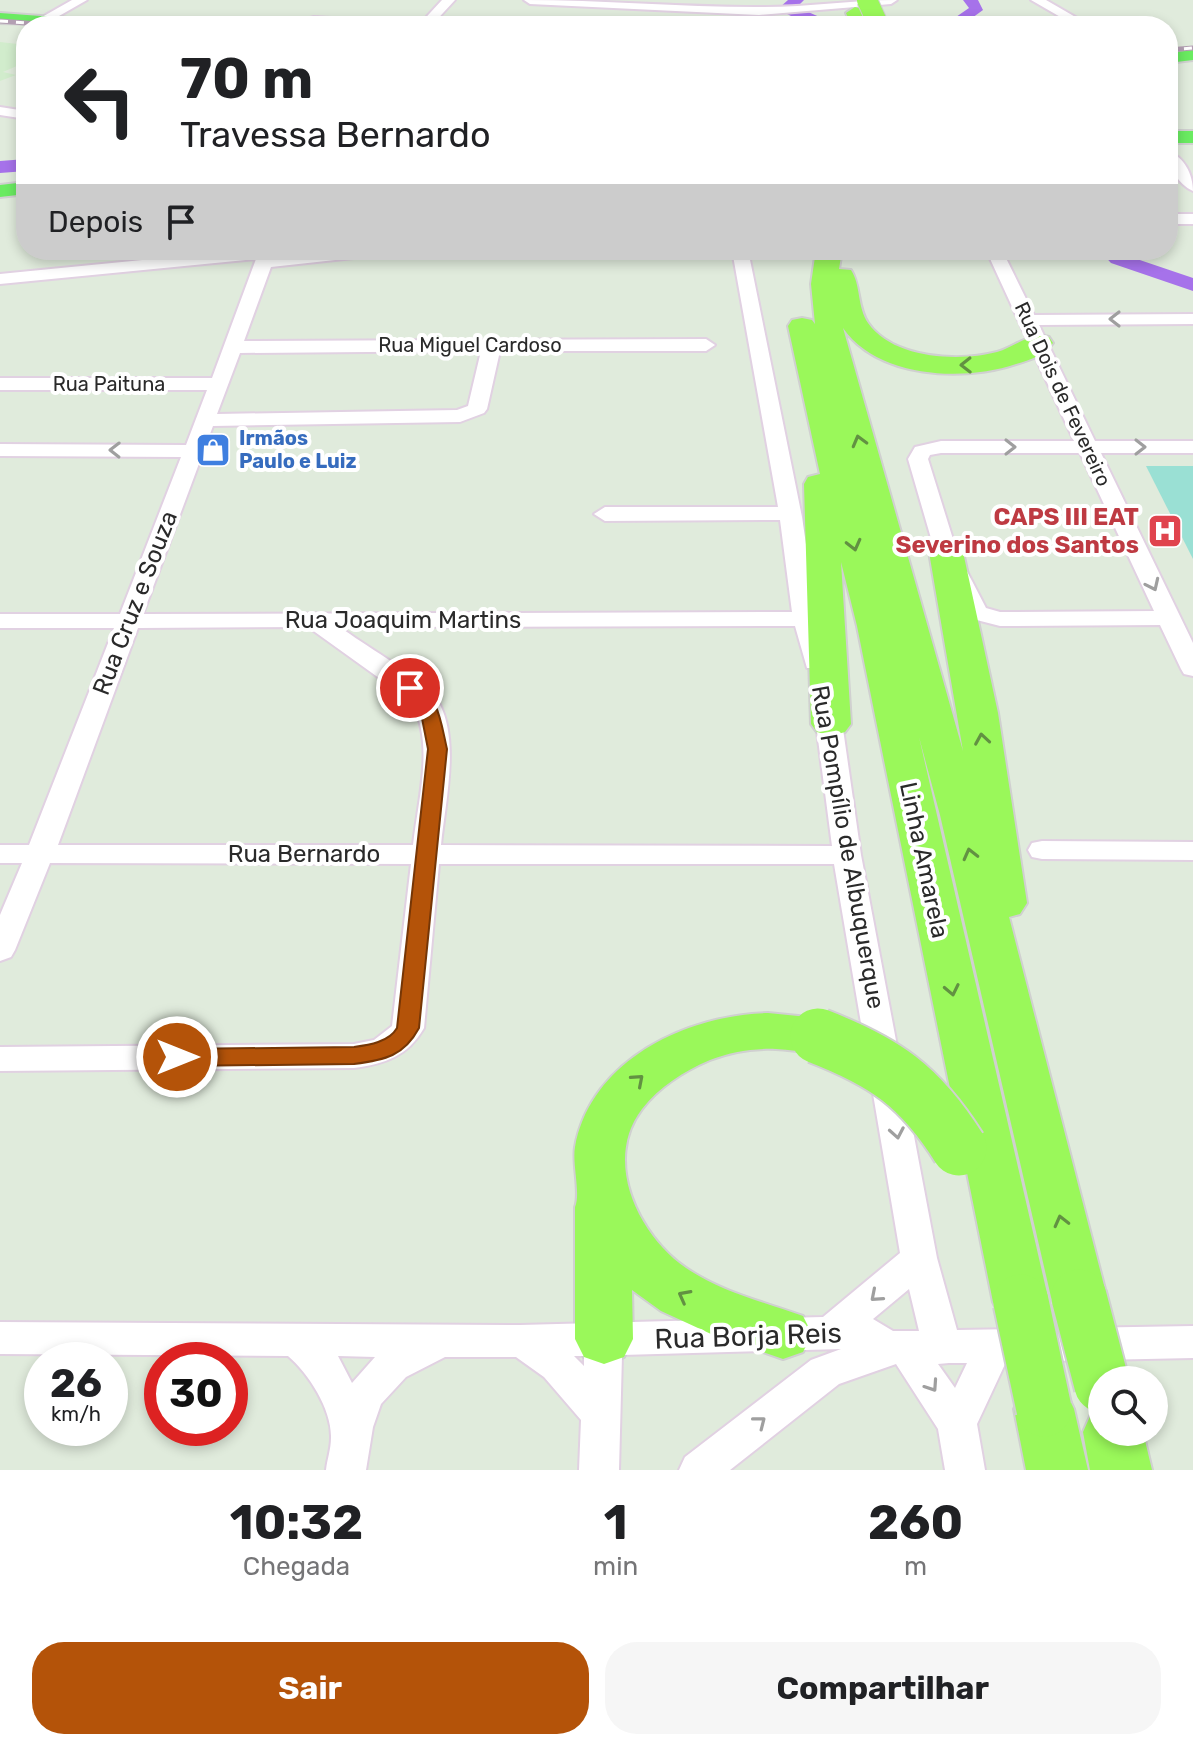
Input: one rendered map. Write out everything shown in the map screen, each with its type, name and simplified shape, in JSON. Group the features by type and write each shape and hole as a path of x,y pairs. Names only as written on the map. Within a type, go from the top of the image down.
{"highway":[{"name":"Linha Amarela","path":"804,260 799,279 799,314 821,417 878,641 1007,1301 1044,1409 1057,1470"},
{"name":"Linha Amarela","path":"828,260 824,284 830,335 908,630 961,815 1097,1366"},
{"path":"842,260 842,285 853,321 861,333 888,351 925,362 974,365 1018,357 1034,331"},
{"path":"821,417 817,445 831,724"},
{"path":"946,552 991,796 1015,1039"},
{"path":"604,1339 600,1147 605,1124 630,1085 655,1066 687,1048 730,1035 783,1031 818,1036 889,1067 908,1081 935,1111 959,1148 1007,1301"},
{"path":"602,1195 621,1237 653,1275 673,1290 706,1307 807,1334"},
{"path":"1116,1446 1121,1470"}],"street":[{"path":"55,16 81,0"},
{"path":"434,16 449,0"},
{"path":"530,7 540,0 751,11 891,0"},
{"path":"735,0 757,16"},
{"path":"1037,0 1067,16"},
{"path":"712,16 716,9"},
{"path":"1178,167 1193,186"},
{"path":"0,279 209,260"},
{"name":"Rua Cruz e Souza","path":"0,950 40,854 219,384 262,260"},
{"name":"Rua Pompílio de Albuquerque","path":"742,260 790,513 805,619 831,724 847,855 919,1258 912,1348 957,1424 965,1470"},
{"name":"Rua Dois de Fevereiro","path":"999,260 1193,669"},
{"path":"1034,331 1193,319"},
{"path":"205,420 454,417 477,409 492,344"},
{"name":"Rua Miguel Cardoso","path":"233,347 706,345"},
{"name":"Rua Paituna","path":"0,384 219,384"},
{"path":"1168,618 1000,619 983,616 974,610 946,552 918,459 922,451 934,448 1046,447 1091,456 1193,447"},
{"path":"0,450 193,451"},
{"path":"605,514 790,513"},
{"name":"Rua Joaquim Martins","path":"0,621 805,619"},
{"path":"0,1059 354,1056 375,1053 401,1041 408,1028 437,749 429,706 410,688 315,621"},
{"path":"1042,850 1193,851"},
{"name":"Rua Bernardo","path":"0,854 847,855"},
{"path":"807,1334 919,1258"},
{"path":"957,1424 1007,1301"},
{"name":"Rua Borja Reis","path":"0,1338 520,1341 863,1332 912,1348 1007,1301 1193,1342"},
{"path":"599,1470 604,1339"},
{"path":"348,1451 362,1400 382,1375 400,1358 447,1340"},
{"path":"297,1341 319,1357 328,1371 348,1451"},
{"path":"520,1341 544,1352 570,1374 603,1418"},
{"path":"699,1470 825,1372 912,1348"}],"shaded area":[{"path":"0,42 16,44 16,66 3,72 16,75 0,81"},
{"path":"1146,466 1193,466 1193,559"}],"waterway":[{"path":"797,0 786,8 805,16"},
{"path":"967,16 977,7 970,0"},
{"path":"0,167 16,166"},
{"path":"1121,260 1193,285"}],"railway":[{"path":"0,21 16,22"},
{"path":"1178,49 1193,48"}],"place":[{"name":"Irmãos Paulo e Luiz","path":"213,450"},
{"name":"CAPS III EAT Severino dos Santos","path":"1165,531"}],"route":[{"path":"177,1057 354,1056 375,1053 401,1041 408,1028 437,749 429,706 410,688"}]}
